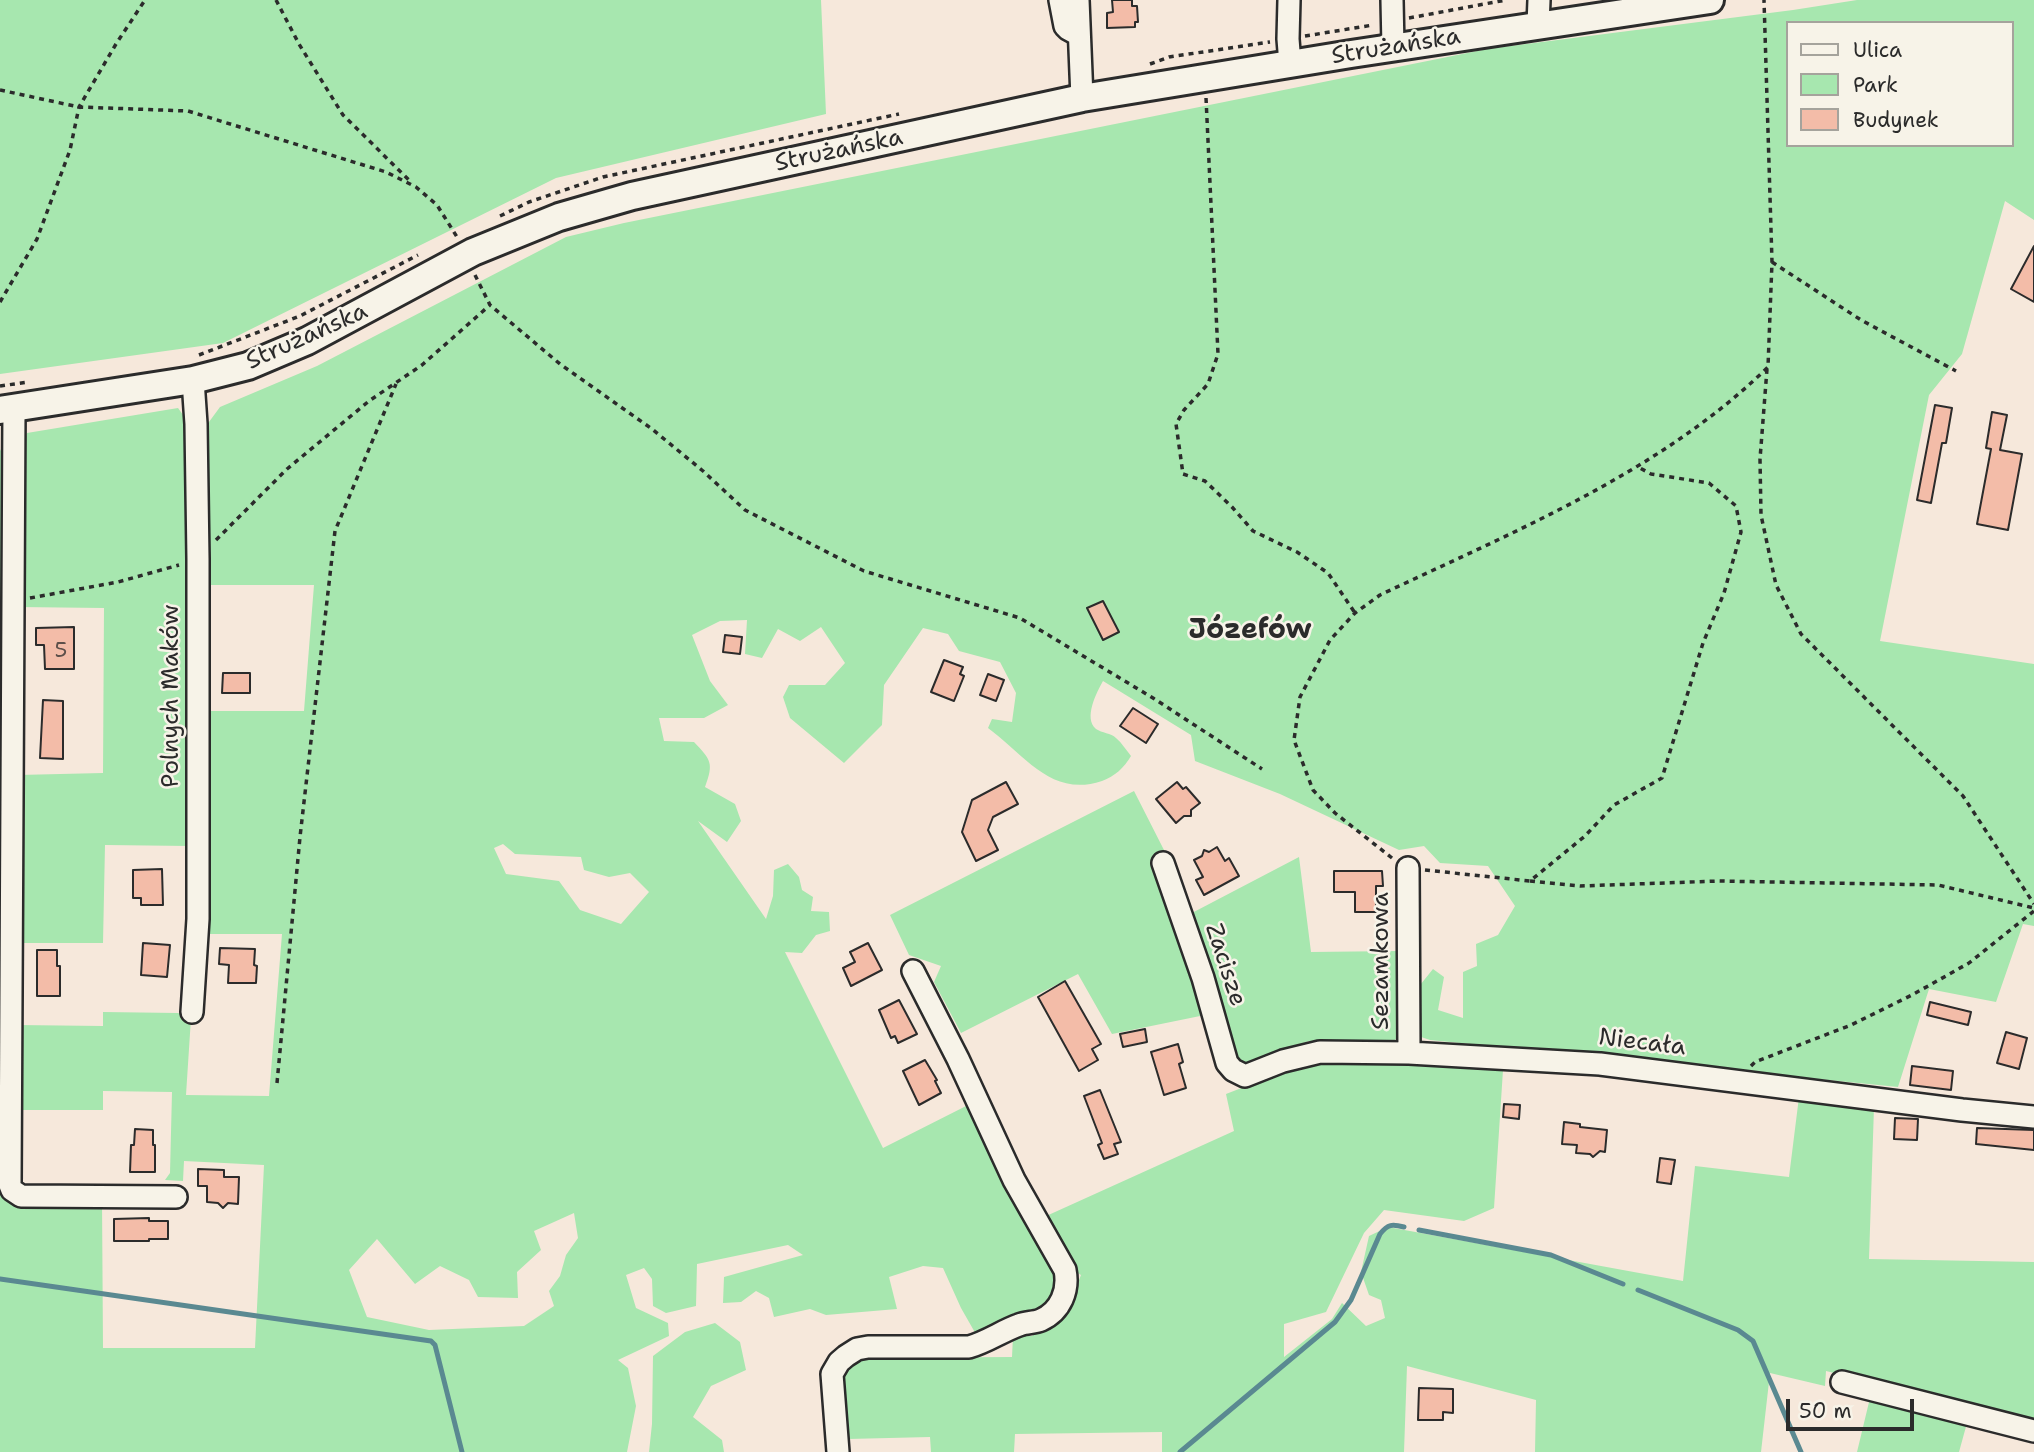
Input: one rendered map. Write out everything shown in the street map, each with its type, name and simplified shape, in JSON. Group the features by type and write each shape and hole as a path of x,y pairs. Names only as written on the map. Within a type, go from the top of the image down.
{"main road":[{"name":"Strużańska","path":"7,409 193,380 248,366 307,341 465,256 559,217 632,196 1289,52 1392,23 1710,0"}],"street":[{"path":"1060,0 1065,26 1079,35"},
{"path":"1078,0 1082,98"},
{"path":"1289,0 1289,52"},
{"name":"Polnych Maków","path":"192,1013 198,919 198,559 193,380"},
{"path":"7,409 12,601 9,1185 21,1196 176,1197"},
{"name":"Zacisze","path":"1163,863 1203,978 1227,1063 1233,1070 1245,1076"},
{"name":"Sezamkowa","path":"1408,868 1409,1053"},
{"path":"838,1452 832,1374 846,1356 868,1347 969,1347 1021,1324 1041,1320 1058,1307 1065,1295 1065,1270 1014,1180 958,1059 913,971"},
{"name":"Niecała","path":"1245,1076 1320,1052 1409,1053 1600,1063 2034,1117"},
{"path":"1842,1382 2034,1431"}],"path":[{"path":"0,302 37,239 70,150 79,107 145,0"},
{"path":"276,0 299,44 343,115 437,205 457,237 490,305 560,364 652,429 745,510 864,571 1020,618 1153,698 1262,769"},
{"path":"1146,65 1169,57 1289,52 1392,23 1507,0"},
{"path":"1764,0 1772,262 1768,367 1760,459 1761,515 1776,585 1801,634 1963,796 2034,907"},
{"path":"0,90 79,107 188,111 386,172 416,187"},
{"path":"1206,91 1218,354 1208,384 1184,410 1176,424 1183,474 1205,481 1253,531 1297,552 1328,573 1355,613"},
{"path":"1772,262 1861,320 1956,371"},
{"path":"12,601 118,582 198,559 287,470 369,401 422,365 490,305"},
{"path":"1768,367 1739,396 1638,467 1554,512 1380,595 1355,613 1330,640 1300,697 1294,740 1313,790 1375,846 1408,868 1580,886 1719,881 1938,885 2034,907"},
{"path":"277,1083 300,837 335,531 396,384"},
{"path":"1530,881 1586,836 1614,804 1662,778 1703,643 1724,593 1741,532 1736,506 1709,483 1651,474 1638,467"},
{"path":"1738,1081 1755,1062 1851,1025 1969,963 2034,907"}],"green space":[{"path":"0,0 821,0 826,114 556,178 223,343 0,374"},
{"path":"1857,0 2034,0 2034,220 2005,201 1962,354 1929,395 1880,641 2034,664 2034,926 2023,924 1996,1002 1929,989 1898,1087 1430,1040 1406,1032 1408,1000 1433,969 1444,977 1438,1010 1463,1018 1463,972 1477,966 1476,944 1498,935 1515,906 1488,866 1440,863 1424,846 1399,850 1280,794 1195,761 1191,735 1103,681 1092,705 1092,724 1096,729 1116,738 1131,756 1119,771 1102,781 1084,785 1053,779 988,728 992,719 1012,722 1016,693 1000,662 959,651 948,634 923,628 884,685 882,725 844,763 790,718 783,697 789,685 825,685 845,663 821,627 800,641 778,629 762,658 745,654 747,620 720,621 692,635 710,681 728,705 704,718 659,718 664,741 694,742 704,753 710,767 705,787 735,804 741,821 727,842 698,821 766,919 773,896 774,870 788,864 799,877 802,890 813,897 811,911 829,912 830,931 816,935 802,953 785,952 883,1148 972,1103 1060,1279 1053,1301 1034,1316 977,1336 943,1268 923,1266 889,1277 897,1309 826,1315 810,1309 774,1317 769,1298 756,1291 741,1302 723,1303 724,1277 803,1255 788,1245 697,1264 696,1306 666,1313 653,1306 652,1279 644,1268 626,1275 636,1308 668,1323 669,1336 618,1360 628,1368 636,1406 627,1452 0,1452 0,902 6,1185 102,1200 103,1348 255,1348 264,1165 184,1161 183,1181 165,1180 170,1173 172,1092 103,1091 103,1110 17,1110 17,1025 103,1026 103,1012 178,1013 191,1018 186,1095 269,1096 282,934 210,934 204,927 205,711 304,711 314,585 206,585 206,426 220,407 317,366 566,237 624,223 1487,49","holes":["503,844 515,854 581,857 584,870 609,877 630,873 649,892 621,924 580,910 559,881 506,874 494,848","574,1213 578,1238 566,1255 560,1276 549,1291 554,1306 524,1326 429,1330 367,1317 349,1270 377,1239 415,1284 440,1266 469,1280 478,1297 518,1298 517,1272 541,1250 534,1231"]},
{"path":"178,408 191,426 190,846 105,845 103,943 18,943 18,775 103,773 104,608 18,607 20,459 27,433"},
{"path":"0,449 4,457 3,636 0,636"},
{"path":"1134,791 1165,852 1154,859 1205,1015 1112,1034 1078,974 961,1033 934,982 941,966 909,955 890,915"},
{"path":"1299,857 1311,952 1398,951 1398,1037 1388,1046 1309,1041 1243,1065 1232,1059 1190,914"},
{"path":"1311,1061 1503,1070 1494,1208 1464,1221 1384,1210 1364,1233 1326,1312 1284,1324 1284,1357 1332,1319 1342,1303 1366,1326 1385,1318 1381,1300 1369,1295 1361,1272 1369,1236 1388,1227 1683,1281 1695,1166 1789,1177 1799,1097 1874,1107 1869,1259 2034,1262 2034,1422 1826,1371 1825,1386 1770,1373 1761,1452 1535,1452 1536,1400 1407,1366 1404,1452 1162,1452 1162,1432 1015,1434 1014,1452 931,1452 930,1437 848,1439 842,1372 854,1358 1012,1357 1013,1336 1032,1336 1070,1303 1081,1275 1072,1269 1044,1217 1234,1131 1226,1094"},
{"path":"715,1323 740,1342 746,1370 711,1386 693,1417 722,1440 724,1452 649,1452 653,1356 685,1332"},
{"path":"1870,1398 1967,1423 1959,1452 1857,1452"}],"building":[{"path":"1112,0 1132,0 1132,6 1137,6 1138,22 1135,22 1135,27 1107,28 1107,13 1113,12"},
{"path":"2034,246 2034,302 2011,289"},
{"path":"1935,405 1952,408 1946,443 1942,443 1931,503 1917,500"},
{"path":"1992,412 2007,415 2000,450 2022,454 2008,530 1977,524 1991,449 1986,448"},
{"path":"1103,601 1119,632 1103,640 1087,608"},
{"path":"74,627 74,669 45,669 44,645 36,645 36,628"},
{"path":"725,635 742,637 740,654 723,652"},
{"path":"944,660 963,667 960,674 964,676 954,701 931,692"},
{"path":"223,673 250,673 250,693 222,693"},
{"path":"988,674 1004,680 996,701 980,695"},
{"path":"43,700 63,701 63,759 40,758"},
{"path":"1133,708 1158,724 1146,743 1120,726"},
{"path":"1006,782 1018,804 993,817 988,830 998,850 976,861 962,832 972,800"},
{"path":"1177,782 1183,789 1186,787 1200,803 1191,810 1191,816 1184,816 1176,823 1156,799"},
{"path":"1217,847 1225,861 1229,858 1239,876 1204,895 1196,880 1203,877 1194,860 1202,856 1204,850 1209,852"},
{"path":"162,869 163,905 141,905 141,898 133,898 133,870"},
{"path":"1334,871 1382,871 1383,886 1376,886 1376,912 1355,912 1355,892 1334,892"},
{"path":"143,943 170,945 167,977 141,975"},
{"path":"868,943 882,970 851,986 843,968 855,962 850,952"},
{"path":"220,948 255,949 256,983 228,983 229,965 219,964"},
{"path":"37,950 57,950 60,996 37,996"},
{"path":"1065,981 1101,1044 1092,1049 1098,1060 1079,1071 1038,997"},
{"path":"899,1000 917,1034 898,1043 895,1036 891,1038 879,1010"},
{"path":"1930,1002 1971,1012 1968,1025 1927,1015"},
{"path":"1145,1029 1147,1042 1123,1047 1120,1034"},
{"path":"2006,1032 2027,1038 2019,1069 1997,1063"},
{"path":"1178,1044 1183,1062 1179,1064 1186,1088 1164,1095 1151,1052"},
{"path":"925,1060 941,1093 919,1105 903,1071"},
{"path":"1912,1066 1953,1071 1951,1090 1910,1085"},
{"path":"1100,1090 1121,1142 1114,1144 1118,1154 1104,1159 1098,1145 1102,1143 1084,1096"},
{"path":"1504,1104 1520,1105 1519,1119 1503,1117"},
{"path":"1895,1118 1918,1119 1917,1140 1894,1139"},
{"path":"1564,1122 1607,1130 1605,1152 1600,1151 1593,1157 1590,1154 1576,1153 1577,1145 1562,1144"},
{"path":"1977,1128 2034,1130 2034,1150 1976,1144"},
{"path":"135,1129 153,1130 155,1172 130,1172 131,1145 134,1145"},
{"path":"1660,1158 1675,1160 1671,1184 1657,1182"},
{"path":"198,1169 224,1170 224,1177 239,1177 238,1204 228,1203 223,1208 218,1203 207,1202 207,1186 198,1186"},
{"path":"149,1218 149,1221 168,1221 168,1239 114,1241 114,1219"},
{"path":"1419,1388 1453,1389 1453,1413 1443,1412 1443,1420 1418,1420"}],"waterway":[{"path":"1180,1452 1335,1322 1351,1300 1380,1234 1390,1226 1404,1227"},
{"path":"1419,1230 1551,1255 1623,1284"},
{"path":"0,1279 431,1341 435,1345 462,1452"},
{"path":"1638,1290 1738,1330 1753,1341 1801,1452"}],"district":[{"name":"Józefów","path":"1250,631"}]}
